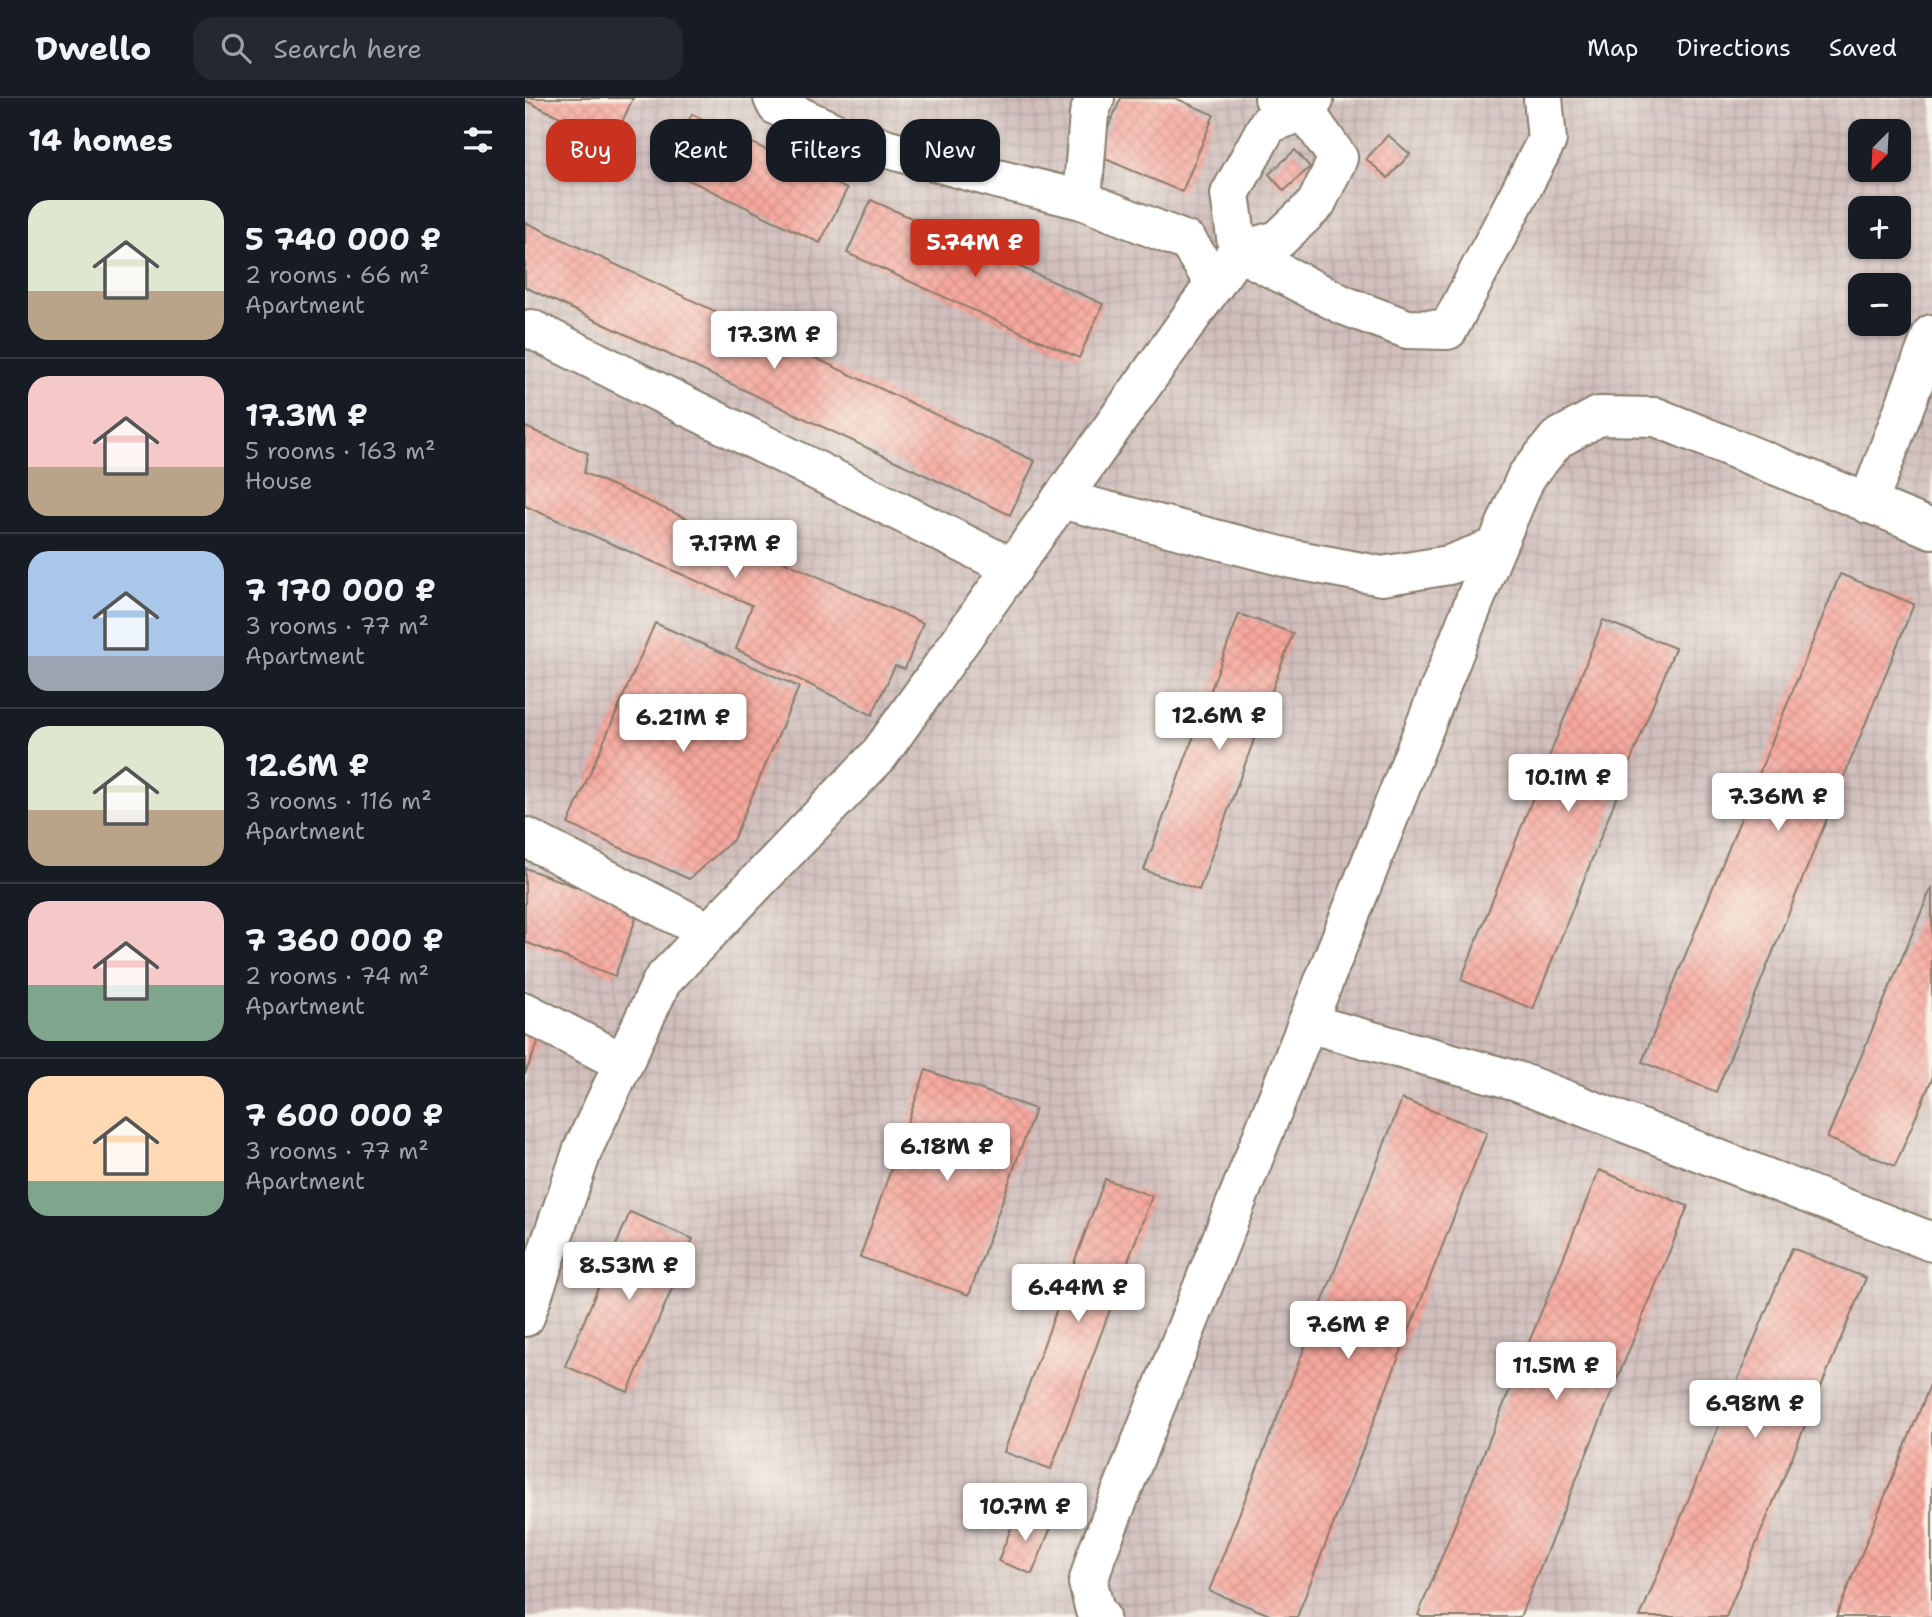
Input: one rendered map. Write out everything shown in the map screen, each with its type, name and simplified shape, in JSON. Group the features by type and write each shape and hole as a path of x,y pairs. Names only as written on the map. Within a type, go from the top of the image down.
{"lane":[{"path":"773,98 777,106 842,136 1082,200 1188,242 1215,284"},
{"path":"1082,200 1089,114 1095,98"},
{"path":"1238,251 1343,305 1407,329 1448,330 1547,140 1543,98"},
{"path":"526,1309 583,1149 662,981 879,755 1238,251 1277,240 1316,204 1338,158 1298,102 1268,124 1230,194 1238,251"},
{"path":"531,329 1013,568"},
{"path":"1868,504 1932,334"},
{"path":"1100,1617 1095,1611 1087,1583 1096,1556 1526,477 1556,439 1599,416 1656,417 1932,529"},
{"path":"1061,499 1292,559 1382,576 1449,565 1496,547"},
{"path":"525,837 709,932"},
{"path":"525,1012 624,1063"},
{"path":"1307,1023 1517,1081 1932,1242"}],"shaded area":[{"path":"525,98 1932,98 1932,1617 525,1617"}],"building":[{"path":"528,98 633,98 623,119 564,119 526,101"},
{"path":"1121,98 1175,98 1214,115 1182,192 1096,155"},
{"path":"692,114 702,119 690,119"},
{"path":"1388,135 1410,154 1388,178 1366,159"},
{"path":"752,143 766,150 766,182 833,182 847,189 820,243 693,182 752,182"},
{"path":"1295,150 1310,167 1284,191 1269,174"},
{"path":"871,200 1103,304 1079,358 847,253"},
{"path":"525,222 1035,461 1010,515 525,287"},
{"path":"525,427 588,453 584,473 923,623 905,669 895,666 872,715 736,649 752,605 525,506"},
{"path":"1840,574 1914,604 1716,1092 1642,1062"},
{"path":"1239,614 1293,633 1199,890 1144,870"},
{"path":"1603,620 1675,648 1533,1009 1461,980"},
{"path":"655,623 799,687 733,840 689,879 568,824"},
{"path":"525,868 639,910 615,976 525,942"},
{"path":"1932,886 1932,1079 1895,1166 1827,1138"},
{"path":"525,1032 540,1038 525,1074"},
{"path":"926,1070 1035,1109 969,1295 860,1257"},
{"path":"1402,1099 1487,1132 1297,1617 1275,1617 1209,1591"},
{"path":"1599,1170 1688,1206 1520,1617 1422,1617 1418,1615"},
{"path":"1105,1179 1152,1196 1051,1469 1004,1452"},
{"path":"630,1212 693,1239 628,1392 565,1366"},
{"path":"1792,1248 1866,1278 1726,1617 1640,1617"},
{"path":"1932,1380 1932,1617 1836,1617"},
{"path":"1018,1511 1052,1525 1032,1574 998,1561"}]}
